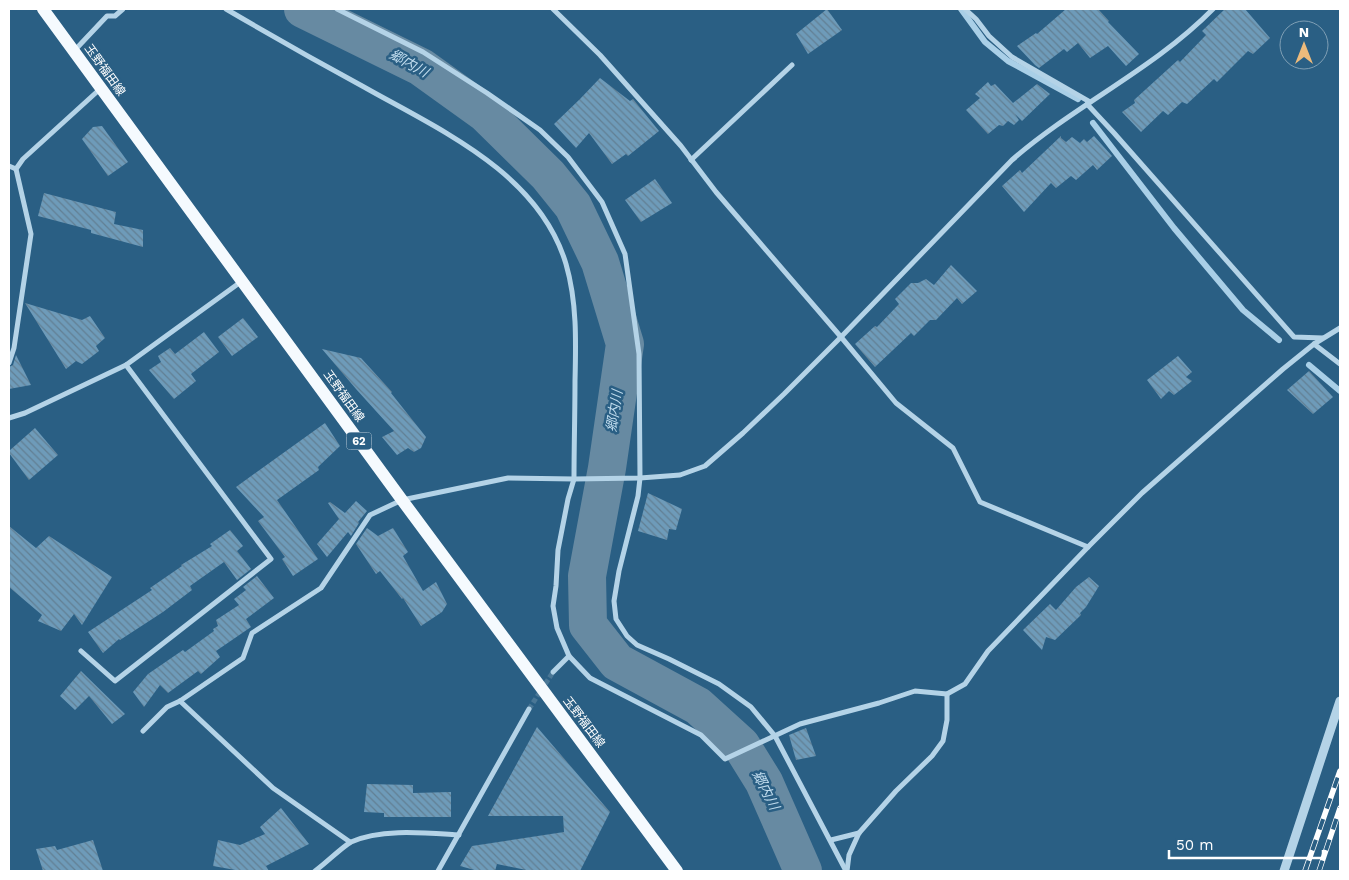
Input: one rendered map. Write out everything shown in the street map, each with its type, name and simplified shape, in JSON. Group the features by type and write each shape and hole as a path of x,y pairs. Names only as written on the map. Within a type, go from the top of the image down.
{"main road":[{"name":"玉野福田線","path":"43,9 402,500 677,871"}],"street":[{"path":"74,51 107,16 116,16 123,9"},
{"path":"226,9 434,126 486,158 519,187 537,208 554,237 566,263 574,304 576,344 574,479 558,550 553,606 557,628 570,656 590,678 701,735 725,759 800,724 880,703 915,691 947,694 965,684 988,651 1142,493 1314,344 1340,328"},
{"path":"337,9 423,52 540,130 568,157 602,202 625,254 639,354 640,478 638,496 619,571 614,601 616,619 627,636 637,645 719,684 751,707 775,736 847,871"},
{"path":"553,9 600,56 681,146 716,192 896,403 953,448 980,502 1088,547"},
{"path":"965,9 976,19 989,36 1012,56 1089,103 1114,134 1294,337 1323,338"},
{"path":"143,731 167,707 180,701 243,658 252,633 321,588 370,515 402,500 508,478 574,479 680,476 705,466 743,433 841,337 1012,160 1030,144 1146,65 1201,21 1213,9"},
{"path":"692,160 792,65"},
{"path":"9,363 14,348 31,234 16,169 23,159 101,88"},
{"path":"9,166 16,169"},
{"path":"9,418 26,412 126,365 242,280"},
{"path":"1314,344 1340,364"},
{"path":"81,651 115,681 271,559 126,365"},
{"path":"553,672 570,656"},
{"path":"847,871 849,856 859,833 896,791 932,756 943,741 947,720 947,694"},
{"path":"180,701 273,788 350,842"},
{"path":"1284,871 1340,701"},
{"path":"438,871 529,709"},
{"path":"315,871 350,842 370,835 413,832 459,835"},
{"path":"831,840 859,833"}],"building":[{"path":"827,9 842,30 808,54 796,34"},
{"path":"1066,9 1098,9 1139,54 1126,66 1108,46 1090,58 1078,43 1067,52 1064,49 1039,68 1017,46 1037,34"},
{"path":"1225,9 1245,9 1270,38 1253,54 1248,51 1217,82 1214,79 1187,104 1182,102 1168,115 1163,111 1141,132 1122,112 1135,103 1134,100 1178,60 1180,62 1206,35 1202,31"},
{"path":"600,78 630,101 633,99 659,131 628,156 626,154 612,164 589,133 576,148 554,124"},
{"path":"988,82 991,86 995,84 1013,103 1037,84 1050,94 1022,121 1015,114 1019,120 1014,125 1008,121 1003,126 999,125 988,134 966,110 980,98 975,94"},
{"path":"102,126 128,162 108,176 82,139 93,127"},
{"path":"1061,136 1066,142 1072,137 1080,143 1084,139 1087,142 1094,136 1112,156 1097,170 1093,165 1076,180 1071,176 1056,188 1051,183 1024,212 1002,186 1020,170 1022,173"},
{"path":"655,179 672,203 641,222 625,200"},
{"path":"44,193 116,212 114,224 143,230 143,247 91,233 91,230 38,216"},
{"path":"951,265 977,291 962,304 957,298 936,320 930,320 914,336 911,333 875,367 855,344 875,326 877,327 899,304 895,299 911,283 918,283 926,279 934,285"},
{"path":"25,303 82,320 90,316 105,338 96,346 99,351 82,364 76,361 66,369"},
{"path":"243,318 258,337 232,356 218,337"},
{"path":"204,332 219,352 191,374 196,381 174,399 149,370 161,362 158,356 170,348 175,354"},
{"path":"322,349 361,358 392,392 426,437 421,448 414,452 408,448 397,455 382,437 394,431"},
{"path":"16,355 31,385 9,389 9,367 13,365"},
{"path":"1178,356 1192,372 1186,377 1192,381 1174,395 1169,391 1161,399 1147,380"},
{"path":"1309,371 1333,397 1313,414 1287,390"},
{"path":"325,423 340,446 318,467 319,470 277,500 318,559 293,576 282,559 285,557 258,521 264,517 236,487"},
{"path":"35,428 58,455 29,480 9,451"},
{"path":"648,493 682,509 676,530 669,529 667,540 638,531"},
{"path":"356,501 367,511 358,522 351,536 348,532 327,557 317,544 339,519 328,503 330,502 345,513"},
{"path":"9,526 36,548 49,536 112,577 82,625 74,614 61,631 38,621 42,615 9,587"},
{"path":"367,528 378,536 393,528 408,552 403,556 423,591 436,582 447,604 442,612 421,626 403,598 380,571 376,574 356,544"},
{"path":"230,530 243,546 237,551 251,569 237,580 224,562 190,586 192,590 163,612 119,639 103,653 88,632 152,590 150,588 181,565 212,546 210,544"},
{"path":"257,576 274,598 246,619 251,627 216,651 220,657 201,674 198,671 168,693 160,685 144,707 133,692 148,674 183,650 185,652 214,631 213,629 218,626 216,620 239,605 234,599 246,590 243,587"},
{"path":"1089,577 1099,586 1080,613 1081,615 1055,640 1046,637 1042,650 1023,630 1050,604 1056,610 1076,587"},
{"path":"81,671 125,714 112,724 89,696 75,710 60,696"},
{"path":"537,727 610,812 580,871 531,871 497,864 495,871 478,871 460,866 472,846 564,832 563,816 488,816"},
{"path":"806,728 816,756 796,760 789,735"},
{"path":"367,784 413,785 413,793 451,792 451,817 384,817 384,813 364,812"},
{"path":"281,808 309,844 266,866 269,871 241,871 213,866 218,840 240,845 265,834 260,827"},
{"path":"93,840 103,871 43,871 36,849 55,846 57,850"}],"waterway":[{"name":"郷内川","path":"303,9 421,67 485,113 548,175 573,206 600,262 625,344 607,468 587,576 588,625 617,662 698,706 741,745 764,782 803,871"},
{"path":"961,9 985,42 1008,61 1078,99"},
{"path":"1093,123 1174,228 1243,310 1279,340"},
{"path":"1309,365 1340,391"}],"tunnel":[{"path":"529,709 553,672"}],"railway":[{"path":"1305,871 1340,771"},
{"path":"1319,871 1340,808"}]}
